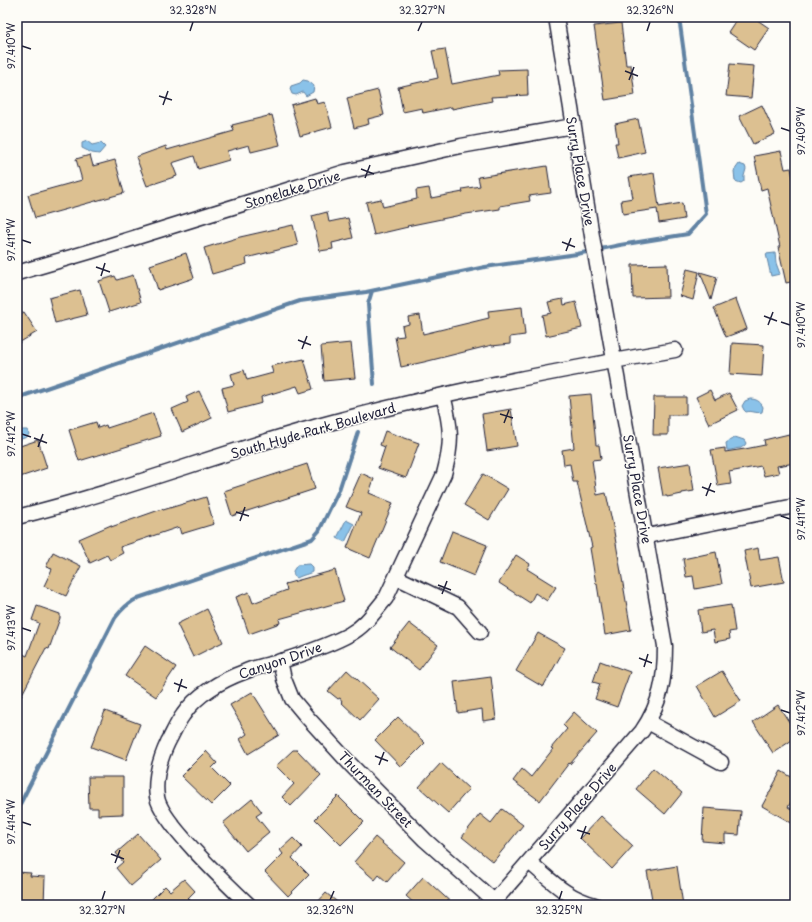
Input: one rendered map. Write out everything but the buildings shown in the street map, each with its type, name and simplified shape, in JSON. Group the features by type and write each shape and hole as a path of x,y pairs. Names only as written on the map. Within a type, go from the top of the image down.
{"street":[{"name":"Surry Place Drive","path":"493,903 642,731 648,722 662,689 665,666 666,646 593,242 556,17"},
{"name":"Stonelake Drive","path":"17,273 100,249 345,172 461,146 573,126"},
{"name":"South Hyde Park Boulevard","path":"17,517 98,495 241,449 383,409 614,360 675,350"},
{"name":"Canyon Drive","path":"249,905 187,842 165,815 157,799 156,782 159,767 168,742 184,714 197,699 213,688 244,671 280,661 350,634 365,623 378,609 386,598 444,474 449,457 450,442 449,422 442,396"},
{"path":"646,536 795,506"},
{"path":"396,577 458,607 480,632"},
{"name":"Thurman Street","path":"280,661 284,679 292,699 307,717 352,766 425,840 493,903"},
{"path":"648,722 721,762"},
{"path":"529,862 567,894 581,902 595,905"}],"water":[{"path":"303,80 308,81 314,86 313,92 306,96 303,92 296,95 292,94 290,89 291,86 300,83"},
{"path":"87,141 92,145 101,143 105,147 99,154 92,153 82,148 82,143"},
{"path":"739,164 745,166 746,169 744,181 741,183 735,181 734,171"},
{"path":"775,253 776,263 780,274 771,276 766,254"},
{"path":"750,399 761,403 763,407 762,412 746,412 744,410 742,406 745,401"},
{"path":"17,430 27,430 29,434 27,437 21,439 17,444"},
{"path":"735,437 744,440 746,443 745,445 741,448 727,450 726,443"},
{"path":"346,520 354,524 345,542 337,538"},
{"path":"309,564 312,567 312,572 297,578 294,576 293,571 297,565"}],"waterway":[{"path":"17,398 300,301 366,292 485,267 577,254 620,245 688,234 706,214 679,17"},
{"path":"372,291 368,304 374,384"},
{"path":"17,810 115,618 120,612 128,604 138,598 312,539 319,531 339,490 358,432"}]}
